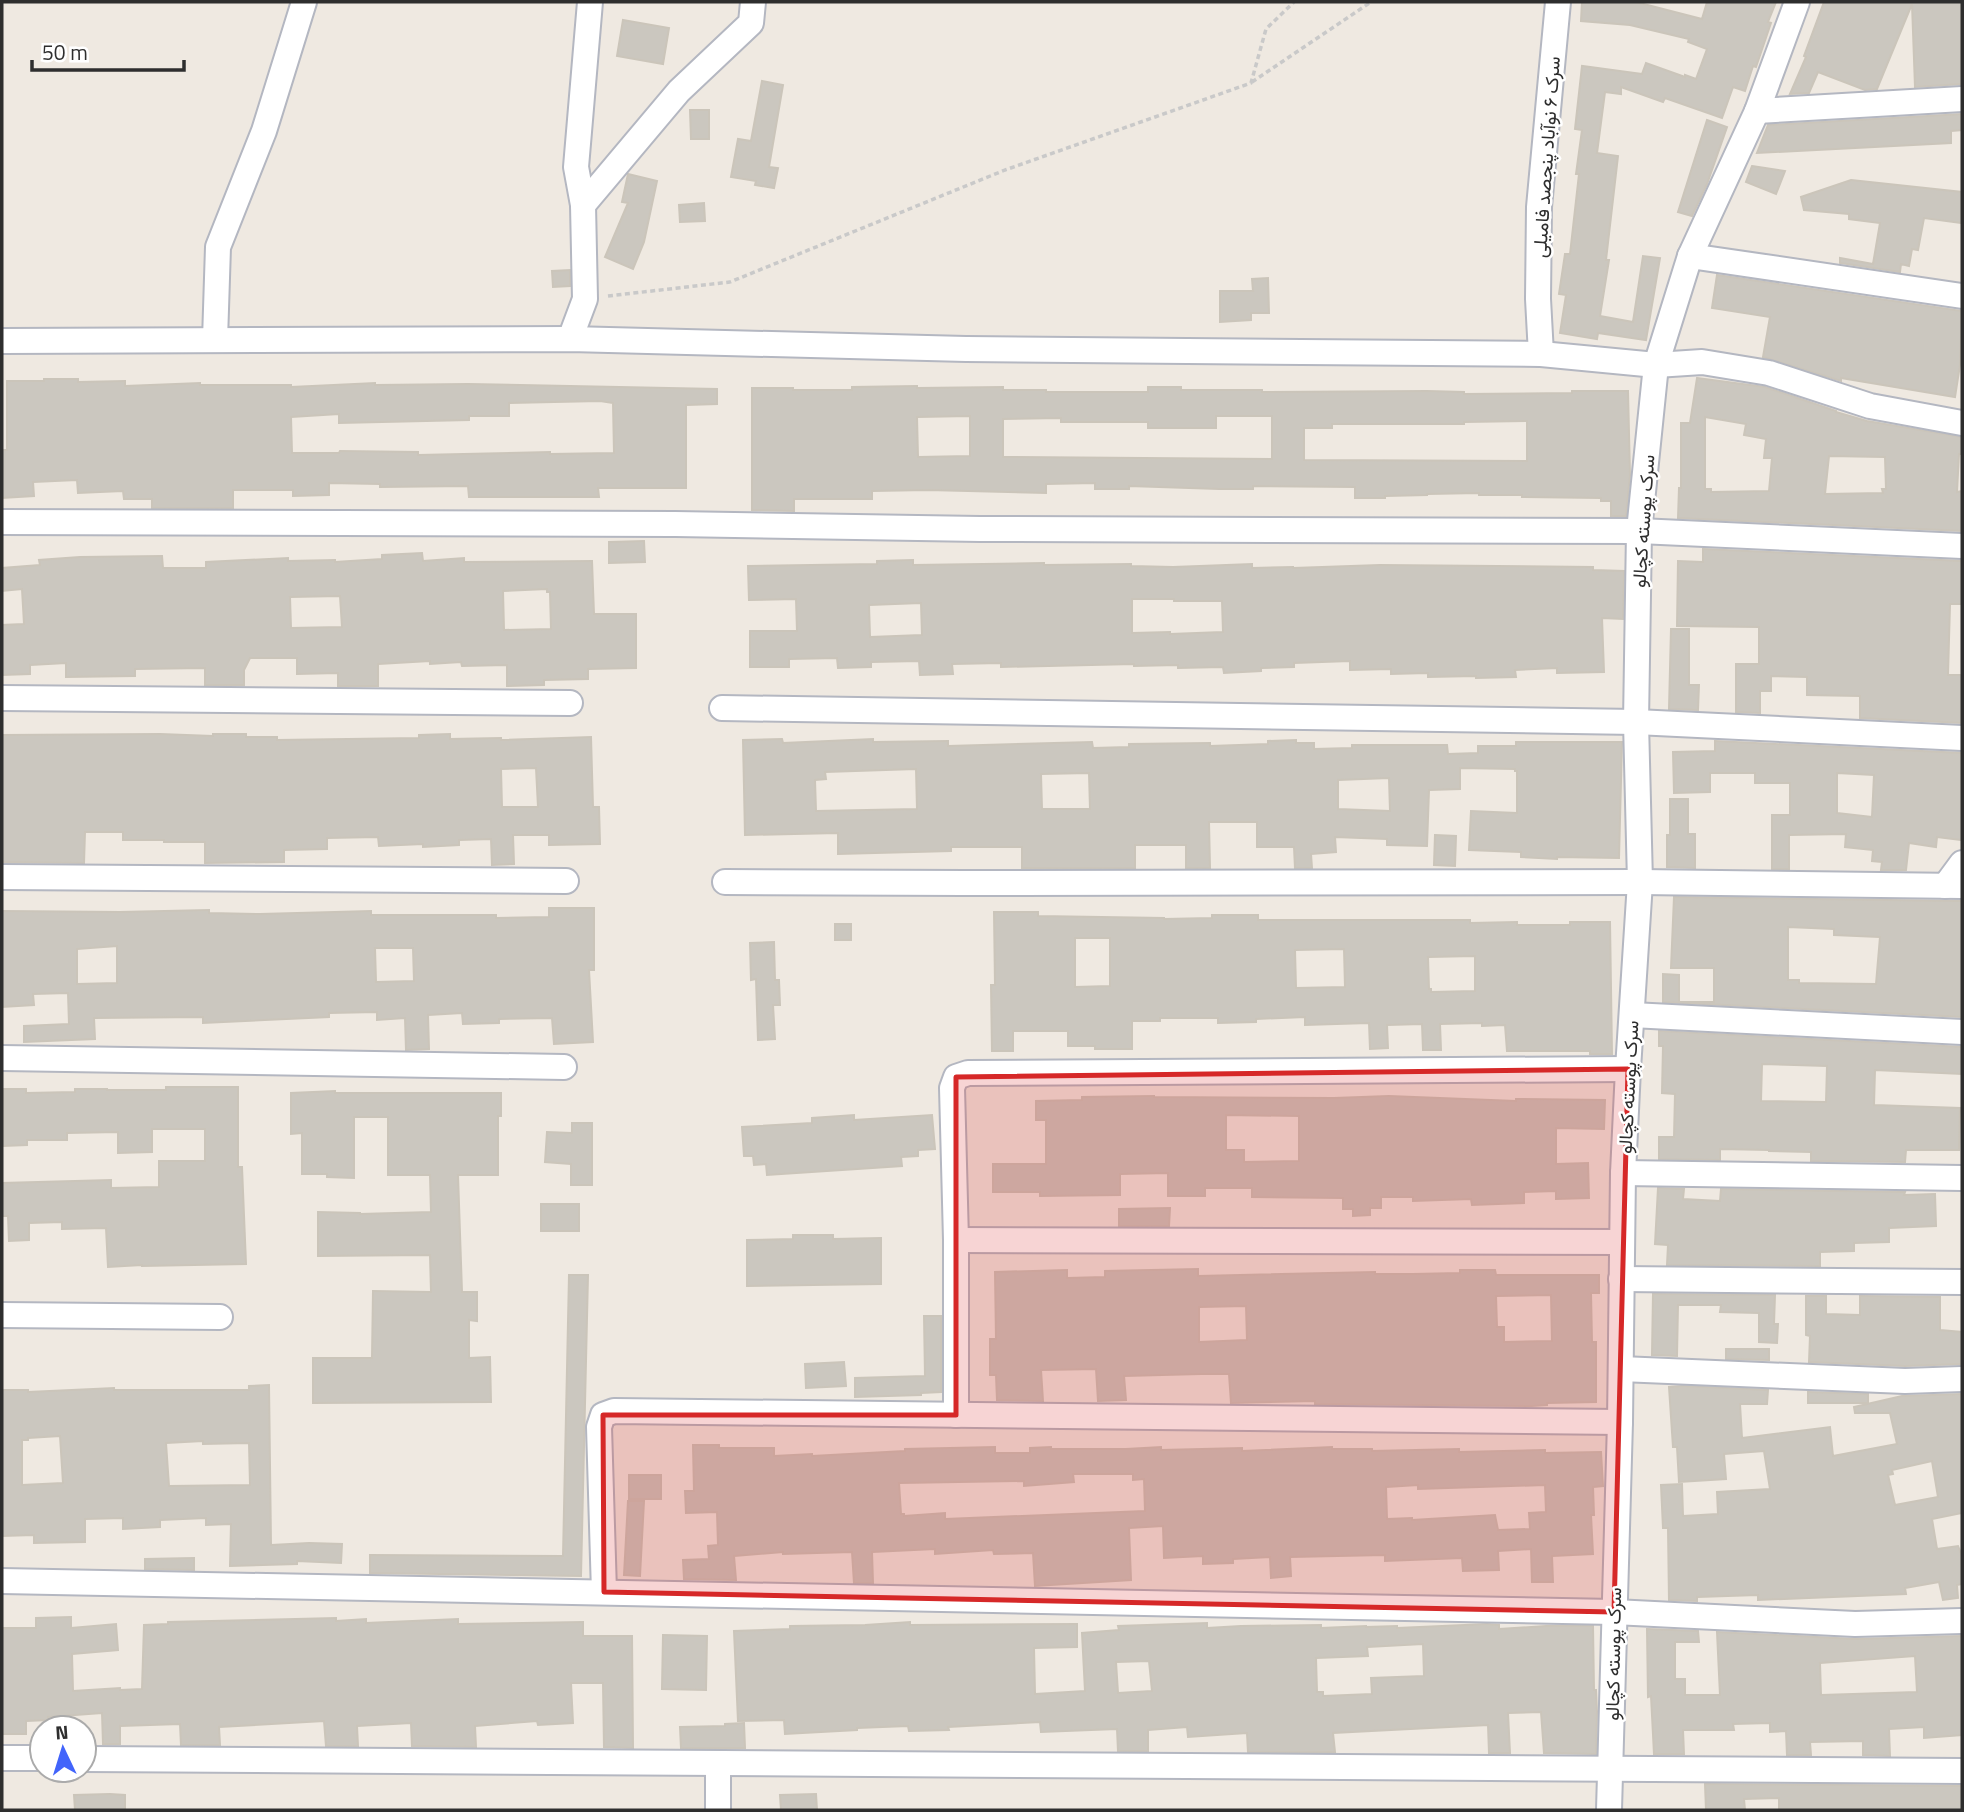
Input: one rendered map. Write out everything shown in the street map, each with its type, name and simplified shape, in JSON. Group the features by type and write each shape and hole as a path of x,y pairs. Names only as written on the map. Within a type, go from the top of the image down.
{"street":[{"path":"215,340 218,247 264,131 304,2"},
{"path":"570,340 585,299 583,205 576,167 590,2"},
{"path":"583,205 679,91 751,23 753,2"},
{"name":"سرک ۶ نوآباد پنجصد فامیلی","path":"1541,354 1538,299 1539,207 1558,2"},
{"name":"سرک پوسته کچالو","path":"1609,1810 1620,1422 1623,1173 1640,882 1636,722 1639,531 1656,365 1690,256 1758,111 1797,2"},
{"path":"1758,111 1962,99"},
{"path":"1690,256 1962,296"},
{"path":"2,341 570,340 967,349 1541,354 1656,365 1702,362 1769,373 1870,406 1962,423"},
{"path":"2,522 1639,531 1962,546"},
{"path":"2,698 570,703"},
{"path":"722,709 1636,722 1962,738"},
{"path":"725,881 1640,882 1954,886 1962,863"},
{"path":"2,877 566,881"},
{"path":"1632,1015 1962,1032"},
{"path":"2,1058 564,1067"},
{"path":"956,1415 956,1240 952,1088 956,1077 968,1073 1628,1069"},
{"path":"1623,1173 1962,1178"},
{"path":"956,1240 1621,1241"},
{"path":"1621,1279 1962,1283"},
{"path":"2,1315 220,1317"},
{"path":"1621,1369 1905,1381 1962,1379"},
{"path":"604,1592 599,1427 603,1415 614,1411 1620,1422"},
{"path":"2,1581 1614,1612 1855,1623 1962,1621"},
{"path":"2,1758 28,1758"},
{"path":"98,1759 1962,1771"},
{"path":"718,1763 718,1810"}],"path":[{"path":"1251,83 1266,29 1294,2"},
{"path":"585,299 730,282 1005,170 1251,83 1371,2"}],"highlighted area":[{"path":"1628,1069 1614,1612 604,1592 603,1415 956,1415 956,1077"}],"building":[{"path":"1582,2 1636,2 1702,19 1707,2 1776,2 1756,67 1753,66 1745,91 1733,87 1722,118 1665,98 1663,102 1621,87 1621,94 1605,92 1597,153 1618,156 1606,260 1609,260 1600,316 1633,322 1643,256 1660,258 1646,340 1598,333 1597,339 1560,333 1566,295 1559,294 1565,254 1570,254 1579,174 1576,174 1582,130 1575,129 1582,66 1642,74 1646,63 1696,79 1707,49 1688,42 1689,39 1630,25 1581,21"},
{"path":"1824,2 1962,2 1962,84 1915,87 1912,4 1877,89 1865,90 1818,72 1809,93 1790,94 1806,57 1804,56"},
{"path":"623,20 669,28 663,64 617,56"},
{"path":"762,81 783,85 769,167 778,168 774,188 755,185 756,181 731,177 738,139 751,141"},
{"path":"690,110 709,110 709,139 691,139"},
{"path":"1962,114 1962,130 1951,131 1951,143 1757,153 1768,125"},
{"path":"1707,120 1727,127 1707,184 1692,216 1678,212"},
{"path":"1752,166 1785,171 1776,194 1746,182"},
{"path":"628,174 657,181 644,242 633,269 605,257 628,203 622,202"},
{"path":"1851,180 1962,192 1962,223 1924,218 1918,250 1912,249 1909,266 1901,264 1900,272 1840,263 1840,258 1873,264 1880,223 1849,219 1849,214 1804,210 1801,197"},
{"path":"704,203 705,221 680,222 679,205"},
{"path":"570,270 570,286 553,287 552,271"},
{"path":"1717,275 1962,311 1960,365 1955,397 1841,378 1841,381 1763,357 1770,317 1712,308"},
{"path":"1268,278 1269,313 1251,313 1251,320 1220,322 1220,291 1253,291 1252,279"},
{"path":"1697,378 1765,387 1867,421 1962,437 1957,492 1962,491 1962,531 1678,518 1681,423 1690,423","holes":["1705,417 1746,424 1744,435 1766,439 1764,458 1772,458 1769,491 1711,492 1711,489 1705,489","1829,456 1885,457 1886,489 1882,489 1883,493 1825,494"]},
{"path":"7,381 125,381 125,386 200,383 291,387 375,383 717,389 717,404 686,405 686,488 598,488 599,497 469,497 468,486 380,487 380,484 329,483 329,495 293,496 293,490 233,490 233,508 152,508 152,499 124,499 123,491 78,493 77,480 33,482 34,496 2,498 2,450 7,450","holes":["509,403 613,403 614,453 292,453 291,417 339,414 339,423 469,420 469,416 509,416"]},
{"path":"852,387 1003,387 1003,390 1046,392 1148,392 1148,387 1262,392 1427,391 1464,394 1628,391 1630,475 1626,516 1611,516 1611,501 1601,501 1601,498 1522,497 1479,493 1355,498 1355,487 1253,486 1253,489 1219,489 1129,486 1129,489 1095,489 1095,483 1046,484 1046,493 872,491 872,499 794,499 794,511 752,510 752,388 852,390","holes":["970,416 970,456 918,457 917,417","1216,416 1272,416 1272,459 1003,457 1003,419 1061,418 1061,422 1148,422 1148,428 1216,428","1527,421 1527,461 1304,460 1304,428 1332,428 1332,424"]},
{"path":"644,541 645,562 609,563 609,542"},
{"path":"1703,549 1962,561 1962,604 1950,604 1948,675 1962,675 1962,723 1860,718 1860,696 1807,695 1807,677 1771,676 1771,691 1760,691 1760,713 1736,712 1736,664 1759,664 1759,627 1677,626 1678,561 1703,562"},
{"path":"422,553 423,561 464,558 464,562 592,561 594,614 636,614 636,668 588,669 588,679 544,680 544,685 507,686 507,665 462,666 461,662 430,664 430,661 378,664 378,686 338,686 338,673 297,674 297,658 250,658 244,670 244,685 205,685 205,668 135,669 135,676 66,677 66,663 30,665 30,674 2,675 2,625 24,624 22,589 2,591 2,568 40,565 39,560 80,557 162,556 163,568 206,568 206,562 288,558 288,561 335,562 382,559 382,555","holes":["547,589 547,592 550,592 551,629 504,630 503,591","340,596 342,627 291,628 290,597"]},
{"path":"913,560 913,565 1044,563 1173,567 1252,564 1252,568 1380,565 1593,567 1593,570 1624,571 1623,619 1602,618 1604,672 1557,673 1557,668 1515,670 1516,677 1428,677 1428,673 1391,674 1391,669 1350,670 1350,661 1294,663 1294,667 1224,673 1223,667 1178,668 1178,665 1134,664 1001,667 1001,663 952,664 953,674 920,675 919,661 871,662 871,667 838,668 837,658 789,659 789,667 750,667 750,631 797,631 796,599 749,600 748,566 877,564 877,561","holes":["1132,599 1222,601 1223,632 1132,633","921,603 922,635 870,637 869,605"]},
{"path":"1671,629 1689,629 1689,685 1699,685 1698,710 1669,709"},
{"path":"246,734 246,737 277,737 277,740 419,738 419,735 450,734 450,739 591,737 593,807 599,807 600,844 549,845 549,835 513,835 514,864 492,865 491,839 459,840 459,845 423,847 423,844 379,846 378,837 327,838 327,849 284,850 284,862 205,863 205,842 123,840 123,832 85,832 84,863 2,862 2,735","holes":["536,768 538,807 502,807 501,769"]},
{"path":"782,739 783,743 873,739 873,742 948,741 948,746 1092,742 1093,748 1129,747 1129,744 1268,744 1268,741 1296,740 1296,743 1314,743 1314,749 1352,748 1352,745 1447,745 1448,754 1478,753 1478,746 1516,746 1516,742 1622,742 1619,858 1557,859 1521,857 1521,852 1469,850 1471,811 1517,813 1517,771 1460,768 1460,789 1429,790 1427,846 1387,845 1387,839 1335,837 1336,852 1311,854 1312,868 1295,868 1294,847 1257,847 1257,822 1209,822 1210,868 1186,868 1186,845 1135,845 1135,868 1022,868 1022,847 951,847 951,851 838,854 838,833 745,835 743,740","holes":["916,769 917,809 816,811 815,780 826,779 825,772","1089,773 1090,809 1042,809 1041,774","1389,778 1390,811 1338,809 1338,780"]},
{"path":"1715,741 1962,753 1962,840 1937,837 1936,847 1909,843 1906,870 1881,870 1882,862 1872,861 1873,850 1845,847 1846,834 1789,835 1789,869 1772,869 1772,815 1790,815 1790,783 1755,783 1755,773 1710,773 1710,792 1674,793 1673,752 1715,751","holes":["1837,773 1874,775 1872,817 1837,813"]},
{"path":"1670,799 1688,799 1688,834 1695,834 1695,868 1667,867"},
{"path":"1435,835 1456,836 1455,866 1434,865"},
{"path":"1674,897 1962,901 1962,1017 1663,1002 1663,974 1679,975 1679,1002 1714,1002 1714,968 1671,968","holes":["1788,927 1834,929 1834,935 1880,937 1876,984 1799,983 1799,980 1788,980"]},
{"path":"549,908 594,908 594,970 589,970 593,1042 554,1044 552,1018 499,1019 499,1023 463,1024 462,1013 428,1015 429,1049 406,1050 405,1018 377,1020 377,1012 203,1023 203,1017 94,1018 95,1039 24,1042 24,1026 69,1024 68,993 33,994 34,1005 2,1007 2,911 209,910 209,913 260,914 371,911 371,915 549,917","holes":["117,946 117,983 77,984 77,949","375,948 413,948 414,981 376,982"]},
{"path":"994,912 1038,912 1038,916 1164,919 1258,915 1258,920 1470,920 1470,923 1517,922 1517,925 1610,922 1612,1054 1590,1054 1590,1051 1507,1051 1505,1025 1482,1026 1482,1023 1440,1024 1441,1050 1423,1050 1422,1024 1387,1025 1388,1048 1370,1049 1369,1023 1305,1025 1305,1017 1218,1023 1218,1018 1132,1021 1132,1049 1068,1046 1068,1031 1013,1031 1013,1051 992,1051 991,985 995,985","holes":["1075,938 1110,938 1110,986 1075,987","1344,949 1345,987 1296,988 1295,950","1475,956 1475,991 1431,992 1428,957"]},
{"path":"835,924 851,924 851,940 835,940"},
{"path":"774,942 775,980 779,980 780,1005 773,1005 775,1039 758,1040 756,979 751,980 750,943"},
{"path":"1659,1031 1962,1047 1962,1074 1875,1070 1874,1105 1960,1108 1959,1150 1906,1150 1905,1162 1811,1161 1811,1152 1720,1149 1720,1160 1659,1159 1659,1137 1674,1137 1675,1094 1662,1093 1663,1046 1659,1046","holes":["1762,1064 1827,1066 1826,1102 1761,1101"]},
{"path":"166,1087 238,1087 238,1167 242,1167 246,1264 108,1267 106,1228 62,1229 62,1222 29,1223 29,1240 9,1241 8,1216 2,1216 2,1183 111,1180 111,1188 159,1187 159,1161 205,1161 205,1129 152,1129 152,1152 118,1153 118,1132 67,1133 67,1140 27,1140 27,1145 3,1146 3,1089 26,1089 26,1093 75,1092 75,1089 166,1090"},
{"path":"291,1093 501,1093 501,1116 498,1116 498,1175 458,1175 462,1292 477,1292 477,1321 469,1320 469,1358 490,1357 491,1402 313,1403 313,1358 372,1358 373,1291 431,1292 430,1255 318,1256 318,1212 431,1212 430,1175 388,1175 388,1117 354,1117 354,1178 302,1174 302,1133 291,1134"},
{"path":"1389,1096 1516,1101 1605,1100 1604,1129 1556,1128 1556,1164 1588,1163 1589,1198 1556,1199 1556,1191 1524,1192 1524,1203 1472,1205 1471,1199 1413,1201 1413,1197 1381,1197 1381,1208 1370,1208 1370,1215 1353,1216 1353,1209 1343,1209 1343,1198 1252,1197 1252,1188 1205,1188 1205,1196 1168,1196 1168,1173 1120,1174 1120,1195 1040,1196 1040,1192 993,1192 993,1164 1046,1164 1046,1120 1036,1120 1036,1101 1082,1100 1082,1097","holes":["1226,1115 1299,1116 1299,1161 1244,1162 1244,1150 1226,1150"]},
{"path":"854,1115 854,1120 932,1115 935,1149 918,1150 918,1156 901,1157 902,1166 767,1175 766,1164 754,1165 753,1156 744,1156 742,1127 812,1123 812,1118"},
{"path":"572,1123 592,1123 592,1185 571,1185 571,1164 545,1162 547,1132 572,1133"},
{"path":"1658,1188 1684,1189 1683,1199 1720,1201 1721,1189 1935,1194 1936,1226 1889,1228 1889,1242 1854,1243 1854,1251 1820,1252 1820,1266 1667,1265 1668,1245 1655,1244"},
{"path":"541,1204 579,1204 579,1231 541,1231"},
{"path":"1170,1208 1169,1226 1119,1226 1119,1209"},
{"path":"793,1235 833,1235 833,1239 881,1238 881,1284 747,1286 747,1240 793,1239"},
{"path":"1198,1269 1198,1276 1460,1273 1460,1270 1495,1270 1496,1275 1599,1275 1599,1293 1591,1293 1592,1342 1596,1342 1596,1402 1532,1406 1315,1404 1315,1401 1231,1403 1229,1374 1124,1376 1126,1400 1098,1401 1096,1369 1041,1370 1043,1401 997,1400 996,1375 990,1375 990,1339 996,1339 995,1272 1067,1270 1067,1278 1105,1277 1105,1271","holes":["1551,1295 1552,1341 1504,1342 1504,1327 1497,1327 1496,1296","1246,1306 1247,1340 1199,1342 1199,1307"]},
{"path":"569,1275 588,1275 581,1576 370,1573 370,1555 563,1556"},
{"path":"1653,1294 1775,1295 1774,1324 1778,1324 1777,1343 1759,1342 1759,1313 1720,1312 1721,1305 1678,1305 1677,1356 1652,1355"},
{"path":"1806,1296 1826,1296 1826,1314 1860,1315 1860,1296 1940,1297 1940,1330 1962,1332 1962,1364 1905,1366 1809,1362 1810,1336 1806,1335"},
{"path":"924,1316 941,1316 941,1392 855,1397 855,1378 925,1376"},
{"path":"1726,1349 1769,1349 1769,1360 1726,1359"},
{"path":"844,1362 846,1386 806,1388 805,1364"},
{"path":"269,1385 271,1545 342,1544 341,1563 297,1561 297,1564 230,1566 231,1524 206,1525 206,1518 160,1520 160,1527 123,1529 123,1518 85,1519 85,1542 34,1543 34,1535 2,1536 2,1390 249,1390 249,1386","holes":["60,1436 63,1483 22,1485 22,1440","203,1441 203,1444 249,1443 250,1485 169,1486 166,1443"]},
{"path":"1669,1387 1768,1390 1767,1404 1740,1404 1742,1438 1830,1427 1833,1456 1897,1444 1890,1413 1855,1413 1854,1407 1902,1396 1962,1394 1962,1513 1932,1519 1937,1549 1958,1546 1962,1556 1962,1584 1957,1585 1958,1598 1943,1600 1939,1582 1905,1588 1906,1594 1758,1600 1758,1595 1697,1597 1697,1601 1669,1600 1668,1528 1663,1528 1661,1485 1682,1484 1683,1516 1718,1514 1717,1492 1770,1489 1764,1451 1724,1454 1726,1479 1679,1482 1677,1447 1673,1447","holes":["1932,1461 1938,1497 1895,1505 1888,1475 1893,1474 1892,1470"]},
{"path":"1808,1392 1868,1394 1868,1403 1808,1403"},
{"path":"693,1445 774,1448 774,1456 995,1447 995,1453 1030,1453 1030,1448 1051,1447 1161,1447 1161,1450 1242,1448 1242,1451 1332,1447 1372,1451 1459,1449 1459,1452 1601,1452 1603,1486 1593,1487 1593,1554 1552,1556 1553,1582 1532,1582 1531,1549 1498,1551 1499,1570 1463,1571 1462,1558 1385,1561 1385,1555 1290,1557 1291,1576 1271,1578 1270,1557 1233,1559 1233,1563 1203,1564 1203,1556 1164,1558 1163,1526 1129,1528 1131,1580 1035,1586 1033,1553 994,1554 993,1550 935,1554 935,1549 872,1552 873,1583 854,1583 852,1552 783,1552 734,1556 736,1580 684,1579 683,1560 709,1559 708,1546 718,1545 717,1512 686,1513 685,1491 694,1491","holes":["1073,1474 1133,1474 1133,1480 1144,1479 1145,1511 945,1519 945,1513 901,1514 899,1483 1024,1481 1024,1486 1074,1482","1418,1485 1418,1489 1545,1485 1546,1512 1529,1513 1530,1529 1498,1530 1495,1515 1387,1519 1386,1487"]},
{"path":"629,1475 661,1475 661,1499 629,1499"},
{"path":"628,1501 644,1501 640,1576 624,1575"},
{"path":"194,1558 194,1570 145,1569 145,1559"},
{"path":"71,1617 71,1628 116,1624 118,1650 72,1654 73,1691 142,1689 144,1625 168,1622 336,1618 336,1621 366,1619 366,1623 458,1619 458,1624 583,1622 583,1636 632,1636 633,1748 604,1747 603,1683 571,1683 573,1723 538,1725 537,1721 475,1726 476,1747 412,1746 411,1723 357,1726 358,1746 326,1746 324,1721 219,1727 220,1745 181,1745 180,1724 120,1726 120,1744 103,1744 102,1713 28,1714 26,1734 2,1734 2,1628 36,1628 36,1618"},
{"path":"910,1622 910,1625 1077,1624 1077,1647 1034,1648 1035,1694 1085,1691 1082,1633 1119,1630 1118,1626 1207,1623 1207,1628 1321,1625 1321,1628 1397,1628 1487,1624 1499,1625 1499,1629 1593,1626 1596,1754 1544,1753 1541,1712 1508,1713 1510,1753 1489,1753 1488,1725 1333,1733 1335,1752 1248,1752 1247,1733 1188,1737 1187,1727 1148,1730 1148,1751 1118,1751 1117,1729 1041,1732 1040,1722 948,1727 949,1730 909,1731 908,1726 785,1734 784,1720 738,1721 734,1631 790,1629 790,1626","holes":["1423,1644 1424,1676 1371,1678 1372,1694 1323,1696 1323,1692 1317,1692 1316,1658 1368,1656 1367,1647","1149,1661 1152,1691 1118,1693 1116,1662"]},
{"path":"1647,1629 1698,1631 1699,1642 1675,1642 1675,1679 1685,1679 1685,1695 1720,1695 1717,1632 1855,1639 1962,1636 1962,1735 1924,1738 1924,1727 1889,1729 1890,1756 1863,1755 1863,1741 1810,1742 1811,1755 1787,1755 1786,1731 1770,1732 1770,1723 1733,1724 1734,1730 1683,1730 1684,1754 1654,1754 1651,1696 1648,1697","holes":["1915,1656 1917,1692 1821,1695 1820,1663"]},
{"path":"663,1635 707,1636 706,1690 662,1689"},
{"path":"744,1723 745,1748 681,1748 680,1727"},
{"path":"1705,1784 1962,1786 1962,1810 1779,1810 1779,1798 1744,1799 1745,1810 1706,1810"},
{"path":"816,1794 817,1810 781,1810 780,1795"},
{"path":"74,1795 125,1795 125,1810 75,1810"}]}
